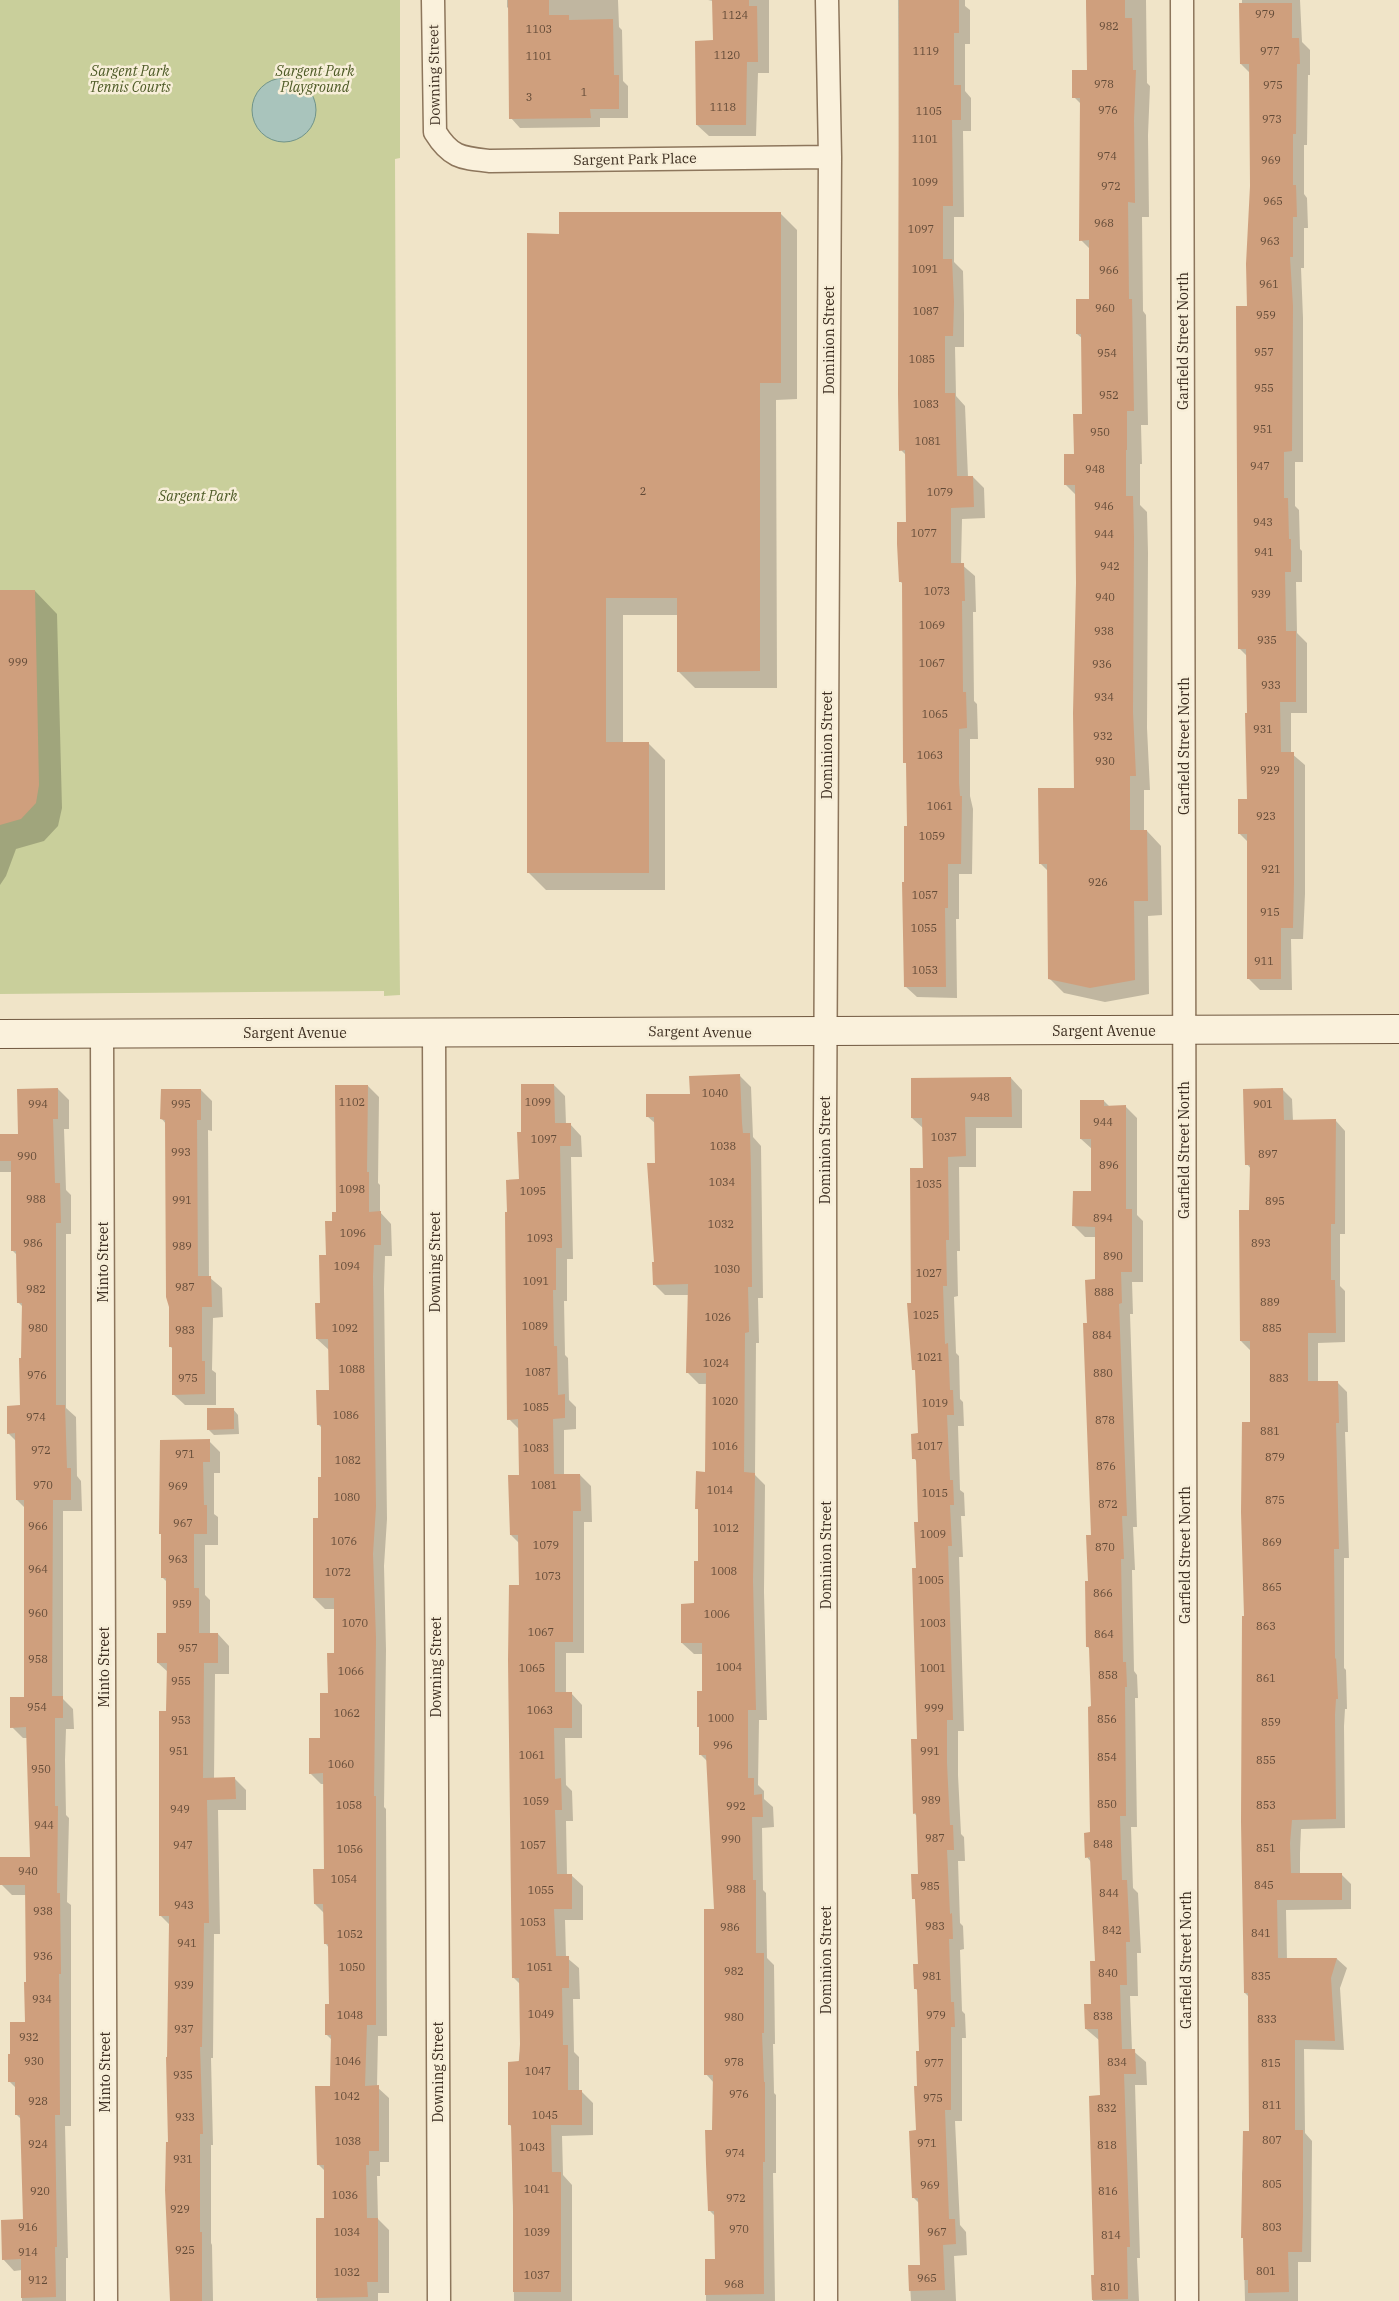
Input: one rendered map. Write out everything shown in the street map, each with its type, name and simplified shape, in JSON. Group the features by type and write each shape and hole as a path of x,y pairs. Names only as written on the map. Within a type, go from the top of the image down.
{"main road":[{"name":"Sargent Avenue","path":"0,1034 1399,1029"}],"street":[{"name":"Downing Street","path":"433,0 433,114 435,132 444,147"},
{"name":"Dominion Street","path":"826,2301 826,1032 830,157 827,0"},
{"name":"Garfield Street North","path":"1182,0 1187,2301"},
{"name":"Sargent Park Place","path":"444,147 462,158 490,161 830,157"},
{"name":"Downing Street","path":"434,1032 439,2301"},
{"name":"Minto Street","path":"102,1034 106,2301"}],"green space":[{"name":"Sargent Park","path":"0,0 400,0 400,158 395,159 400,995 384,996 384,991 0,994"}],"water":[{"path":"278,78 290,78 307,87 314,98 316,110 314,122 307,133 290,142 278,142 266,137 257,128 252,116 252,104 257,92 266,83"}],"building":[{"path":"508,0 549,0 549,15 569,15 569,20 613,19 614,75 619,75 619,109 590,109 591,118 509,119"},
{"path":"712,0 749,0 749,6 757,6 758,62 747,62 746,125 696,125 695,41 713,40"},
{"path":"899,0 959,0 959,33 954,33 954,85 961,85 961,120 952,120 953,206 943,206 943,259 952,259 954,302 953,336 945,336 945,393 955,393 957,476 973,476 974,507 951,508 951,563 964,563 965,601 962,601 963,692 966,692 967,728 959,729 959,783 960,796 962,796 961,864 948,864 948,908 945,908 946,987 904,987 902,882 904,882 904,826 907,826 906,763 903,763 902,582 899,582 897,544 897,522 906,522 905,450 899,451 898,394"},
{"path":"1086,0 1125,0 1125,18 1132,18 1133,70 1136,70 1134,120 1135,203 1128,202 1129,299 1132,299 1134,411 1127,411 1126,450 1126,496 1133,496 1134,537 1133,712 1136,776 1130,776 1130,830 1147,830 1148,901 1134,901 1135,980 1090,988 1048,979 1047,864 1039,864 1038,788 1074,788 1075,485 1064,485 1064,454 1074,454 1073,414 1082,414 1081,334 1076,334 1076,299 1089,299 1089,240 1079,241 1080,98 1072,98 1072,70 1087,70"},
{"path":"1239,3 1292,3 1292,38 1299,38 1300,64 1297,64 1296,134 1293,134 1293,185 1296,185 1297,217 1293,217 1293,257 1290,257 1293,306 1292,451 1284,452 1284,498 1288,498 1289,539 1291,539 1291,572 1285,572 1286,631 1296,631 1296,702 1280,702 1281,752 1294,752 1294,882 1293,928 1281,928 1281,979 1247,979 1247,834 1238,834 1238,799 1247,799 1245,713 1247,713 1246,649 1238,649 1236,306 1247,306 1246,264 1250,186 1249,64 1240,64"},
{"path":"559,212 781,212 781,383 760,383 760,671 677,672 677,598 606,598 606,742 649,742 649,873 527,873 527,233 559,234"},
{"path":"0,590 35,590 39,785 36,803 21,819 0,825"},
{"path":"740,1074 743,1133 750,1133 751,1171 752,1287 748,1287 749,1332 745,1333 744,1472 755,1473 753,1580 756,1710 748,1710 748,1778 754,1778 754,1795 762,1794 763,1817 752,1817 753,1880 756,1880 756,1953 764,1953 764,2033 762,2033 765,2082 765,2162 763,2162 764,2294 705,2295 705,2259 715,2259 714,2211 708,2211 706,2164 705,2130 712,2130 713,2075 704,2075 704,1909 714,1909 706,1755 699,1755 699,1727 697,1727 697,1691 702,1691 702,1643 681,1643 681,1604 694,1603 694,1561 698,1561 698,1509 695,1509 696,1471 705,1472 706,1373 686,1373 688,1284 653,1285 652,1262 654,1262 647,1163 655,1163 654,1117 646,1117 646,1094 690,1094 689,1076"},
{"path":"1011,1077 1012,1117 965,1117 966,1156 948,1157 949,1240 946,1240 947,1286 943,1286 945,1344 948,1343 950,1390 953,1390 954,1415 947,1415 950,1480 953,1480 954,1505 950,1505 952,1546 948,1546 953,1720 947,1720 947,1763 950,1825 953,1825 954,1850 947,1850 953,1939 949,1939 951,2002 954,2002 955,2027 951,2027 951,2110 945,2110 949,2219 955,2219 956,2244 943,2245 945,2290 909,2291 908,2265 920,2265 918,2198 912,2198 909,2131 916,2130 914,2086 917,2086 916,2051 919,2051 917,1989 914,1989 913,1964 918,1964 915,1899 912,1899 911,1874 918,1874 916,1813 913,1814 911,1739 917,1739 912,1568 916,1568 914,1522 918,1522 916,1459 912,1459 911,1434 918,1433 915,1370 912,1370 907,1303 911,1303 910,1168 923,1168 922,1118 911,1118 911,1078"},
{"path":"521,1084 554,1084 555,1123 571,1123 571,1146 560,1146 562,1248 556,1248 556,1290 553,1290 554,1346 557,1346 558,1395 565,1394 565,1418 553,1419 554,1474 580,1474 581,1511 573,1511 573,1642 555,1642 555,1692 572,1692 572,1728 554,1728 555,1779 561,1778 562,1810 555,1810 557,1874 572,1874 572,1909 554,1909 556,1956 569,1956 569,1988 562,1988 563,2045 568,2045 568,2090 582,2090 582,2125 551,2125 552,2172 561,2172 561,2292 513,2292 513,2206 511,2125 508,2125 508,2062 519,2061 520,2044 519,1978 512,1978 508,1660 509,1585 519,1585 518,1535 510,1535 508,1475 519,1475 518,1419 507,1420 505,1212 507,1212 506,1180 519,1179 517,1132 521,1132"},
{"path":"335,1085 368,1085 367,1172 369,1172 369,1212 381,1211 381,1245 374,1245 373,1277 376,1507 373,1554 376,1638 374,1796 376,1796 376,2025 367,2025 365,2086 379,2085 379,2151 369,2151 369,2165 366,2165 367,2218 378,2218 378,2282 367,2282 368,2297 316,2298 316,2218 324,2218 324,2165 317,2165 315,2086 330,2086 331,2035 325,2035 325,2004 329,2004 328,1944 324,1944 323,1904 314,1904 313,1869 324,1869 323,1773 309,1774 309,1738 320,1738 320,1693 328,1693 327,1653 334,1653 334,1598 313,1598 313,1518 318,1518 318,1477 321,1477 321,1425 317,1425 316,1390 329,1390 328,1339 316,1339 315,1303 320,1303 319,1255 326,1255 325,1221 332,1221 332,1212 336,1212"},
{"path":"58,1088 58,1119 53,1119 55,1183 60,1183 61,1223 56,1223 56,1405 65,1405 67,1468 71,1468 71,1500 53,1500 52,1696 63,1696 63,1718 55,1718 55,1806 58,1806 57,1893 60,1893 61,1974 59,1974 60,2115 55,2115 56,2297 21,2298 21,2259 2,2260 1,2220 23,2219 20,2115 15,2115 15,2082 8,2082 8,2054 10,2054 10,2022 25,2022 25,1885 0,1885 0,1857 30,1857 26,1727 10,1728 10,1697 24,1697 24,1500 16,1500 15,1433 7,1434 7,1406 20,1405 19,1358 21,1358 22,1303 17,1303 16,1251 11,1251 11,1161 0,1161 0,1134 18,1134 17,1089"},
{"path":"1283,1088 1284,1120 1336,1119 1335,1224 1331,1224 1331,1280 1335,1280 1336,1333 1308,1333 1308,1381 1338,1381 1339,1423 1336,1423 1339,1549 1334,1549 1335,1659 1338,1699 1336,1699 1335,1715 1336,1819 1292,1820 1290,1843 1291,1873 1342,1873 1342,1900 1277,1900 1278,1958 1337,1958 1331,1978 1335,2041 1295,2040 1295,2130 1303,2130 1303,2215 1302,2252 1288,2252 1289,2292 1248,2293 1248,2280 1244,2280 1243,2238 1241,2238 1243,2131 1249,2131 1248,1993 1244,1993 1241,1822 1242,1616 1244,1616 1241,1512 1242,1422 1250,1422 1250,1341 1240,1341 1239,1210 1249,1210 1250,1165 1245,1165 1243,1089"},
{"path":"161,1089 201,1089 201,1120 197,1120 198,1276 211,1276 212,1307 202,1307 202,1361 205,1361 205,1394 172,1395 172,1347 169,1347 169,1307 166,1297 165,1120 160,1119"},
{"path":"1080,1100 1104,1100 1104,1106 1126,1105 1126,1209 1132,1209 1132,1272 1121,1272 1122,1303 1119,1304 1127,1516 1122,1516 1124,1559 1121,1559 1123,1662 1126,1662 1127,1687 1125,1687 1126,1816 1120,1816 1122,1880 1127,1880 1130,1942 1126,1942 1127,1985 1120,1985 1122,2049 1135,2049 1136,2074 1124,2074 1130,2247 1127,2247 1128,2299 1092,2300 1091,2275 1094,2275 1089,2096 1100,2095 1098,2029 1085,2029 1084,2004 1091,2004 1090,1961 1095,1961 1090,1857 1085,1858 1084,1833 1090,1832 1088,1707 1091,1706 1089,1647 1086,1647 1085,1581 1088,1581 1086,1535 1091,1535 1083,1323 1087,1323 1085,1280 1095,1279 1095,1227 1072,1226 1073,1191 1091,1191 1091,1139 1080,1139"},
{"path":"207,1408 234,1408 234,1429 207,1430"},
{"path":"210,1439 210,1462 203,1462 204,1505 207,1505 207,1534 194,1534 194,1588 199,1588 199,1633 218,1633 218,1663 204,1663 203,1778 235,1777 236,1799 207,1800 209,1923 204,1923 202,2047 200,2047 203,2134 200,2134 202,2301 170,2301 165,2190 166,2142 168,2142 166,2057 169,1916 159,1916 159,1711 166,1711 167,1663 157,1663 157,1633 166,1633 166,1578 161,1578 161,1534 159,1534 160,1440"}],"park label":[{"name":"Sargent Park Tennis Courts","path":"130,79"},
{"name":"Sargent Park Playground","path":"315,79"}]}
